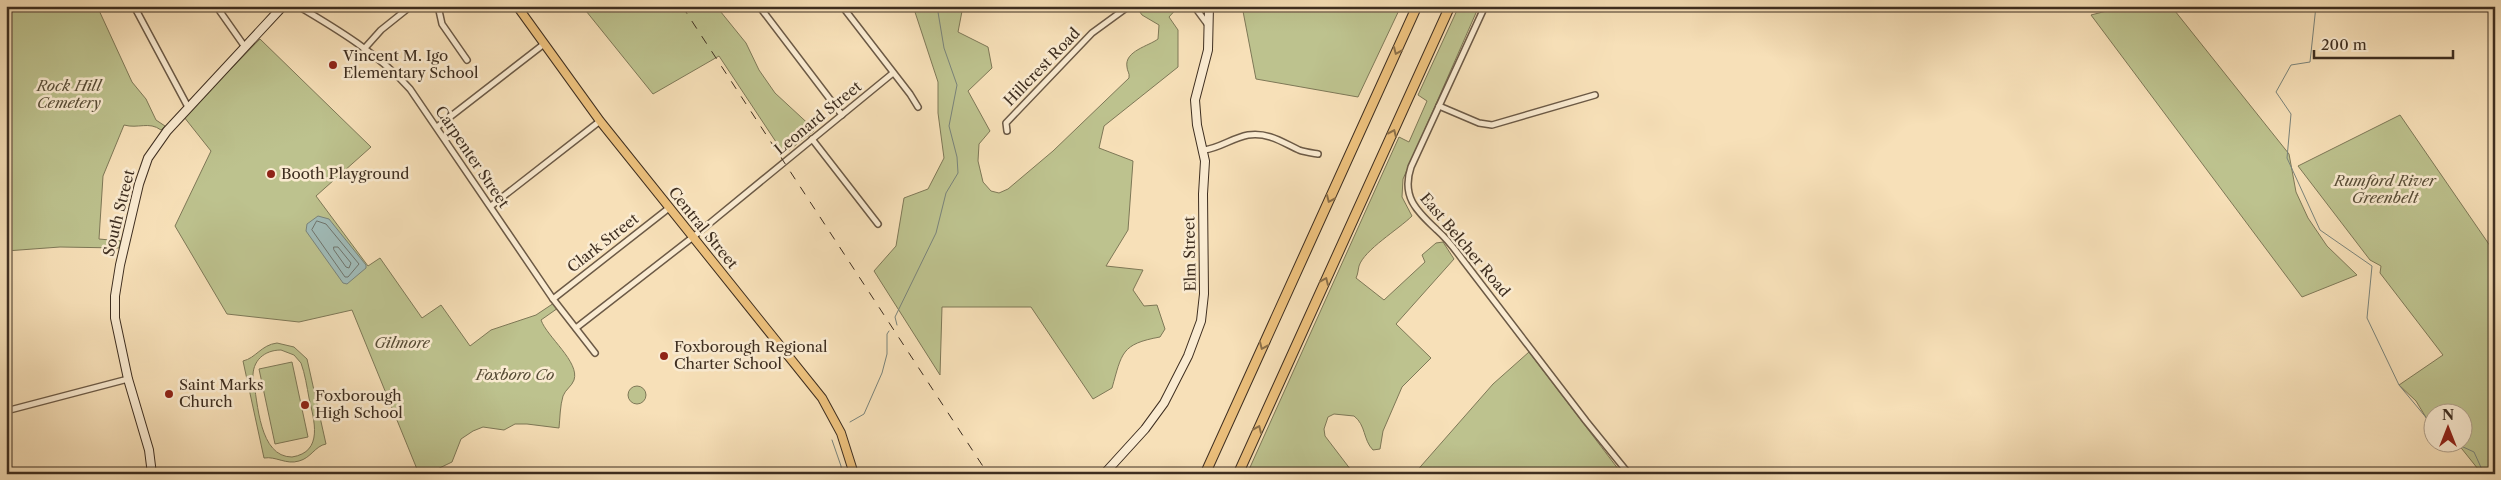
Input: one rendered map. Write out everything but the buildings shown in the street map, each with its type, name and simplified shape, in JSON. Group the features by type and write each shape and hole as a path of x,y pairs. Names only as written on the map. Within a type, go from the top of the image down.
{"highway":[{"path":"1205,474 1417,6"},
{"path":"1238,474 1450,6"}],"main road":[{"name":"South Street","path":"152,474 142,420 128,379 115,318 115,296 124,245 146,163 162,137 188,107 283,6"},
{"name":"Central Street","path":"517,6 600,121 824,402 842,435 854,474"},
{"name":"Elm Street","path":"1104,474 1145,429 1164,404 1188,356 1201,321 1204,294 1204,150 1197,125 1195,100 1208,50 1209,6"}],"street":[{"path":"134,6 188,107"},
{"path":"220,6 219,10 245,47"},
{"name":"Carpenter Street","path":"298,6 364,49 404,82 492,206 553,299 595,353"},
{"path":"364,49 381,30 411,6"},
{"path":"438,6 442,24 467,60"},
{"path":"760,6 842,114"},
{"path":"842,6 918,107"},
{"name":"Hillcrest Road","path":"1007,131 1006,122 1092,33 1129,6"},
{"path":"1194,6 1208,25"},
{"name":"East Belcher Road","path":"1485,6 1409,174 1408,191 1412,204 1462,258 1586,421 1629,474"},
{"path":"436,127 544,44"},
{"name":"Leonard Street","path":"576,328 693,237 893,73"},
{"path":"1439,106 1479,123 1492,125 1595,95"},
{"path":"492,206 600,121"},
{"path":"1204,150 1219,147 1243,136 1257,135 1279,139 1299,150 1318,154"},
{"path":"812,139 878,224"},
{"name":"Clark Street","path":"553,299 669,208"},
{"path":"6,411 128,379"}],"green space":[{"name":"Rock Hill Cemetery","path":"6,6 97,6 132,82 146,99 156,120 165,126 161,130 152,126 124,125 103,176 99,239 121,241 119,248 60,247 6,251"},
{"path":"582,6 658,6 661,9 670,8 670,6 716,6 746,43 759,70 775,93 815,130 784,154 719,56 653,94"},
{"path":"913,6 963,6 958,32 988,47 992,68 968,91 990,131 979,144 978,161 983,182 991,191 999,193 1008,189 1053,151 1129,78 1127,61 1129,57 1158,39 1159,25 1142,15 1137,8 1179,6 1169,17 1178,30 1178,67 1104,126 1099,148 1133,161 1128,230 1106,266 1143,270 1133,290 1144,306 1157,305 1165,329 1160,337 1137,343 1130,347 1121,358 1112,388 1093,399 1031,307 942,307 940,375 874,271 896,246 904,198 928,189 944,158 938,113 938,82"},
{"path":"1242,6 1401,6 1358,97 1256,79"},
{"path":"1459,6 1479,6 1403,179 1402,197 1412,216 1368,253 1359,266 1356,278 1384,300 1425,262 1422,255 1436,243 1443,242 1454,259 1396,324 1431,358 1402,387 1383,431 1380,449 1373,450 1361,424 1354,416 1334,414 1328,417 1324,429 1325,436 1354,474 1247,474 1399,137 1409,142 1427,101 1418,95"},
{"name":"Rumford River Greenbelt","path":"2126,6 2171,6 2289,154 2296,192 2308,218 2327,246 2357,275 2302,297 2091,15"},
{"path":"260,39 371,147 316,196 368,266 380,258 422,318 441,305 470,346 491,330 536,315 554,303 558,308 541,320 544,327 568,358 575,373 573,382 563,396 559,428 527,424 515,424 504,430 483,427 461,439 452,462 427,474 419,474 352,310 299,322 227,314 175,226 211,151 184,117"},
{"name":"Rumford River Greenbelt","path":"2400,115 2495,253 2495,474 2482,474 2464,452 2474,452 2474,402 2424,402 2424,414 2416,401 2399,385 2443,355 2380,273 2381,266 2370,260 2298,166"},
{"path":"277,343 294,347 307,359 326,444 299,461 290,462 264,458 243,361 271,344","holes":["281,350 294,355 301,363 304,372 313,416 314,434 313,442 309,449 302,454 292,457 281,455 266,439 259,414 253,372 257,362 264,354"]},
{"path":"1529,352 1622,474 1414,474 1493,384"},
{"path":"292,362 308,437 275,444 259,369"},
{"path":"637,386 643,389 646,395 643,401 637,404 631,401 628,395 631,389"}],"water":[{"path":"318,216 329,219 366,265 366,268 347,284 343,283 306,231 307,224"}],"waterway":[{"path":"897,325 895,317 936,233 946,193 958,173 957,157 949,126 957,85 944,48 937,6"},
{"path":"2316,6 2310,62 2291,65 2276,92 2291,114 2287,158 2320,230 2372,266 2367,318 2399,385 2424,415"},
{"path":"850,422 864,414 882,373 887,354 887,334 889,331"},
{"path":"832,440 842,474"},
{"path":"2474,452 2484,474"}],"railway":[{"path":"682,6 988,474"}],"place":[{"name":"Vincent M. Igo Elementary School","path":"333,65"},
{"name":"Booth Playground","path":"271,174"},
{"name":"Foxborough Regional Charter School","path":"664,356"},
{"name":"Saint Marks Church","path":"169,394"},
{"name":"Foxborough High School","path":"305,405"}],"park label":[{"name":"Gilmore","path":"402,343"},
{"name":"Foxboro Co","path":"515,375"}]}
